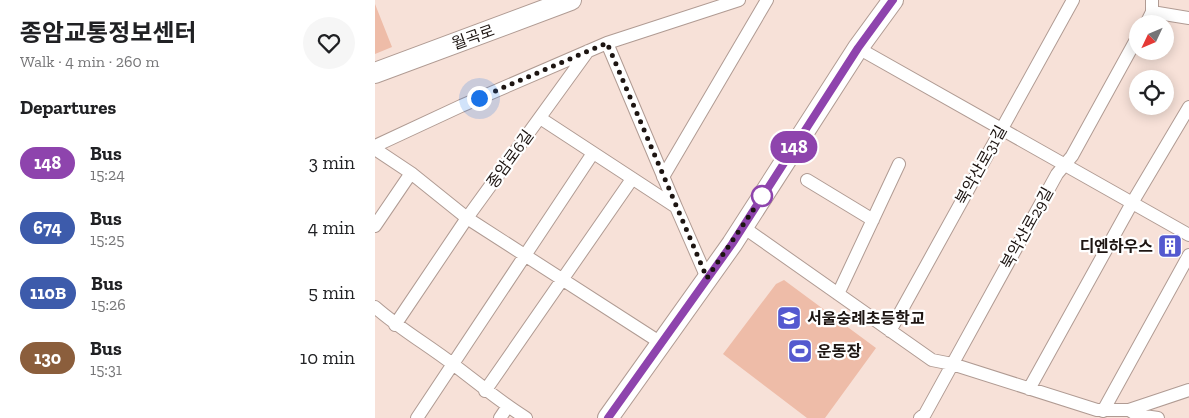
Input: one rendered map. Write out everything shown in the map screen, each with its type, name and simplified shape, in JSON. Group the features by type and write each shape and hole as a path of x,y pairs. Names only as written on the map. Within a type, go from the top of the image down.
{"main road":[{"name":"월곡로","path":"375,73 571,0"},
{"path":"608,418 743,227 858,48 893,0"}],"street":[{"path":"375,147 607,43 739,0"},
{"path":"663,177 767,0"},
{"name":"북악산로31길","path":"891,331 1073,0"},
{"path":"1152,6 1189,18"},
{"path":"607,43 675,207 707,278"},
{"path":"858,48 1189,235"},
{"path":"540,118 589,51"},
{"name":"북악산로29길","path":"920,418 925,414 1064,164 1072,156 1129,53"},
{"path":"1029,388 1132,203 1189,107"},
{"name":"종암로6길","path":"395,325 467,218 540,118 675,207"},
{"path":"375,147 467,218 661,343"},
{"path":"417,418 593,153"},
{"path":"838,294 899,164"},
{"path":"375,226 411,173"},
{"path":"485,391 632,179"},
{"path":"807,180 873,220"},
{"path":"743,227 932,360 952,364 1103,411 1129,410 1189,390"},
{"path":"1103,411 1189,255"},
{"path":"375,308 395,325 454,364 485,391 526,418"},
{"path":"500,418 508,406"},
{"path":"1129,410 1137,415 1158,418"}],"shaded area":[{"path":"375,4 392,47 375,54"},
{"name":"운동장","path":"784,280 876,348 825,418 807,418 723,354 776,284"}],"bus line":[{"name":"148","path":"608,418 732,244 858,48 893,0"}],"place":[{"name":"디엔하우스","path":"1170,246"},
{"name":"서울숭례초등학교","path":"789,318"},
{"name":"운동장","path":"800,351"}],"route":[{"path":"479,98 607,43 675,207 707,278 732,244 764,194 762,196"}]}
